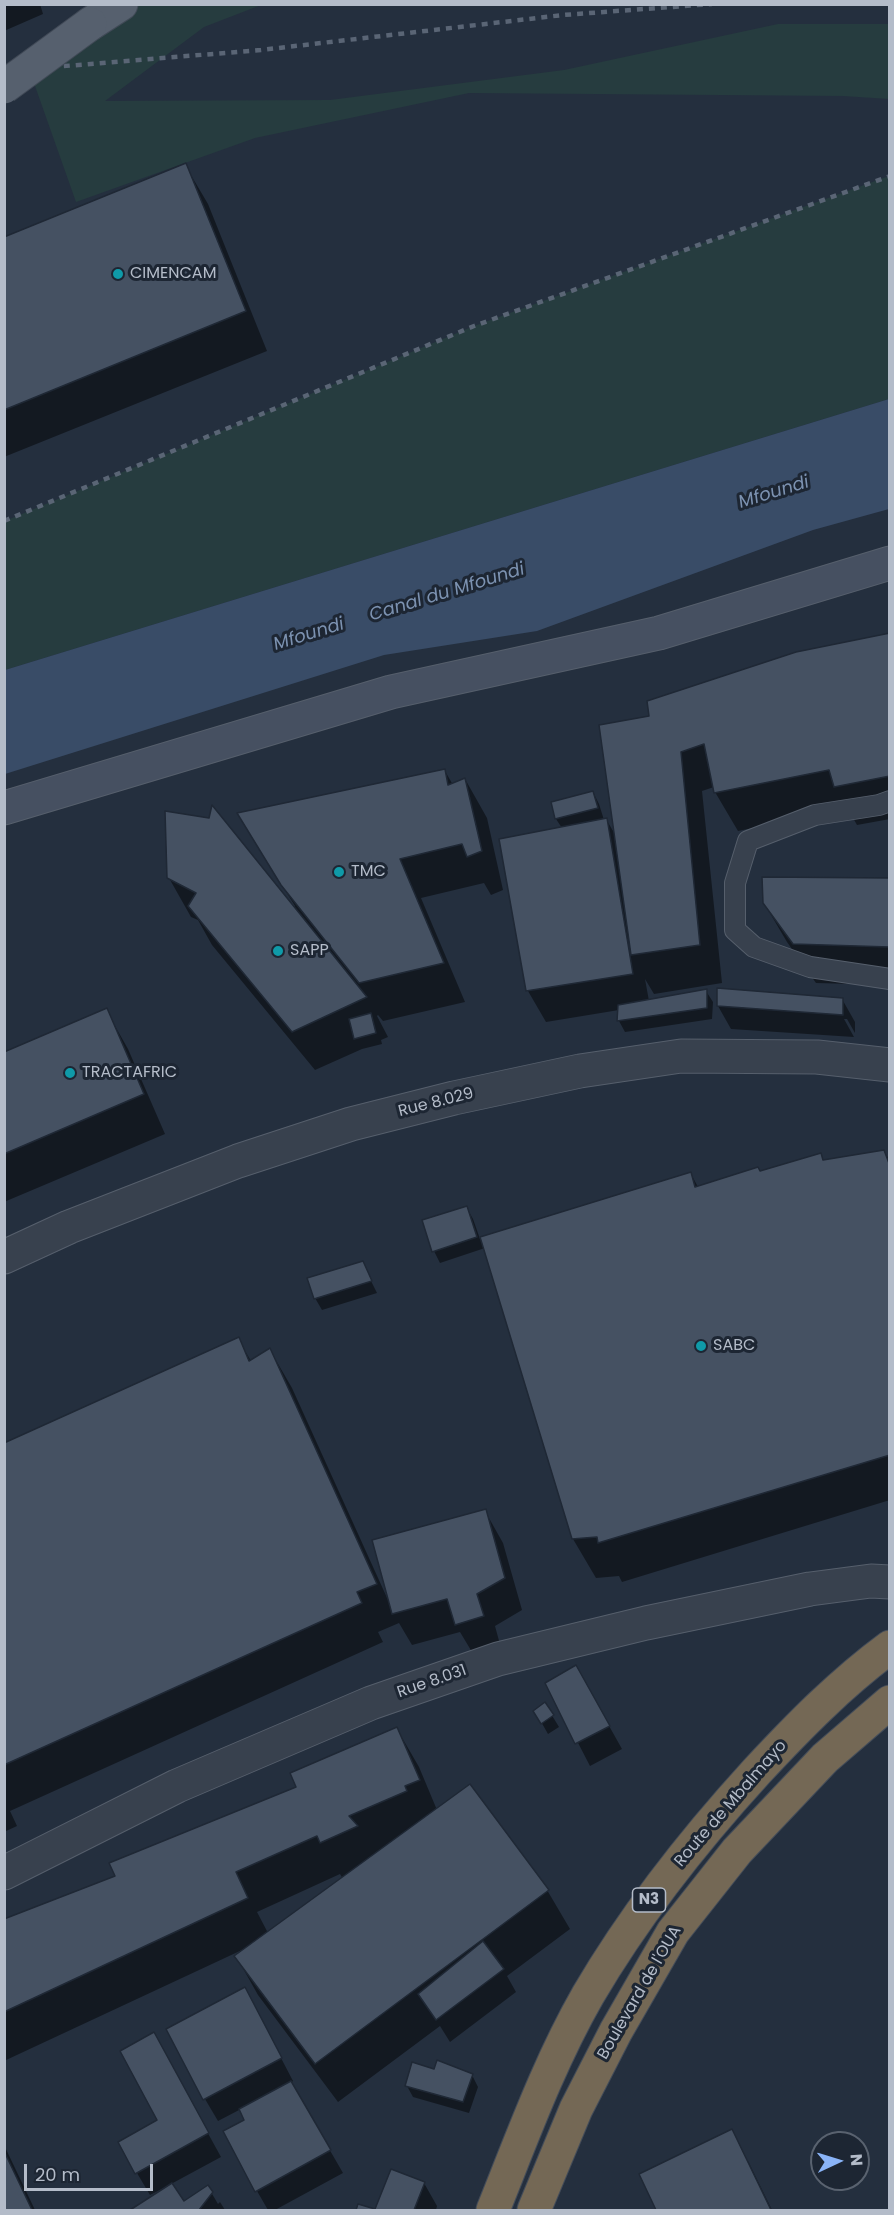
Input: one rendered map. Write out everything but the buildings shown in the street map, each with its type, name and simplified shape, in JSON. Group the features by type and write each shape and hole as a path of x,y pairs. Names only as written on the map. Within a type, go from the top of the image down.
{"highway":[{"name":"Route de Mbalmayo","path":"493,2211 539,2093 587,1996 644,1906 713,1820 796,1730 890,1647"},
{"name":"Boulevard de l'OUA","path":"534,2211 576,2109 616,2031 673,1932 737,1851 825,1758 890,1702"}],"main road":[{"path":"4,87 121,4"},
{"path":"4,807 391,692 659,633 890,563"}],"street":[{"name":"Rue 8.029","path":"4,1257 69,1227 238,1161 351,1124 466,1095 580,1071 681,1056 817,1057 890,1065"},
{"name":"Rue 8.031","path":"4,1874 177,1786 371,1703 498,1659 646,1623 810,1588 871,1581 890,1582"}],"lane":[{"path":"890,801 879,805 815,815 748,841 735,883 735,930 754,947 810,967 890,979"}],"green space":[{"path":"121,5 261,5 204,27 105,101 330,100 564,70 778,24 889,24 889,99 843,96 469,93 255,138 76,202 29,69"},
{"path":"889,176 889,399 5,670 5,521 474,326"}],"water":[{"path":"889,399 889,509 813,530 537,631 384,655 5,774 5,670"}],"railway":[{"path":"4,71 261,50 563,15 712,4"},
{"path":"4,521 474,326 890,176"}],"place":[{"name":"CIMENCAM","path":"118,274"},
{"name":"TMC","path":"339,872"},
{"name":"SAPP","path":"278,951"},
{"name":"TRACTAFRIC","path":"70,1073"},
{"name":"SABC","path":"701,1346"}],"water label":[{"name":"Mfoundi","path":"774,493"},
{"name":"Canal du Mfoundi","path":"447,593"},
{"name":"Mfoundi","path":"309,635"}]}
